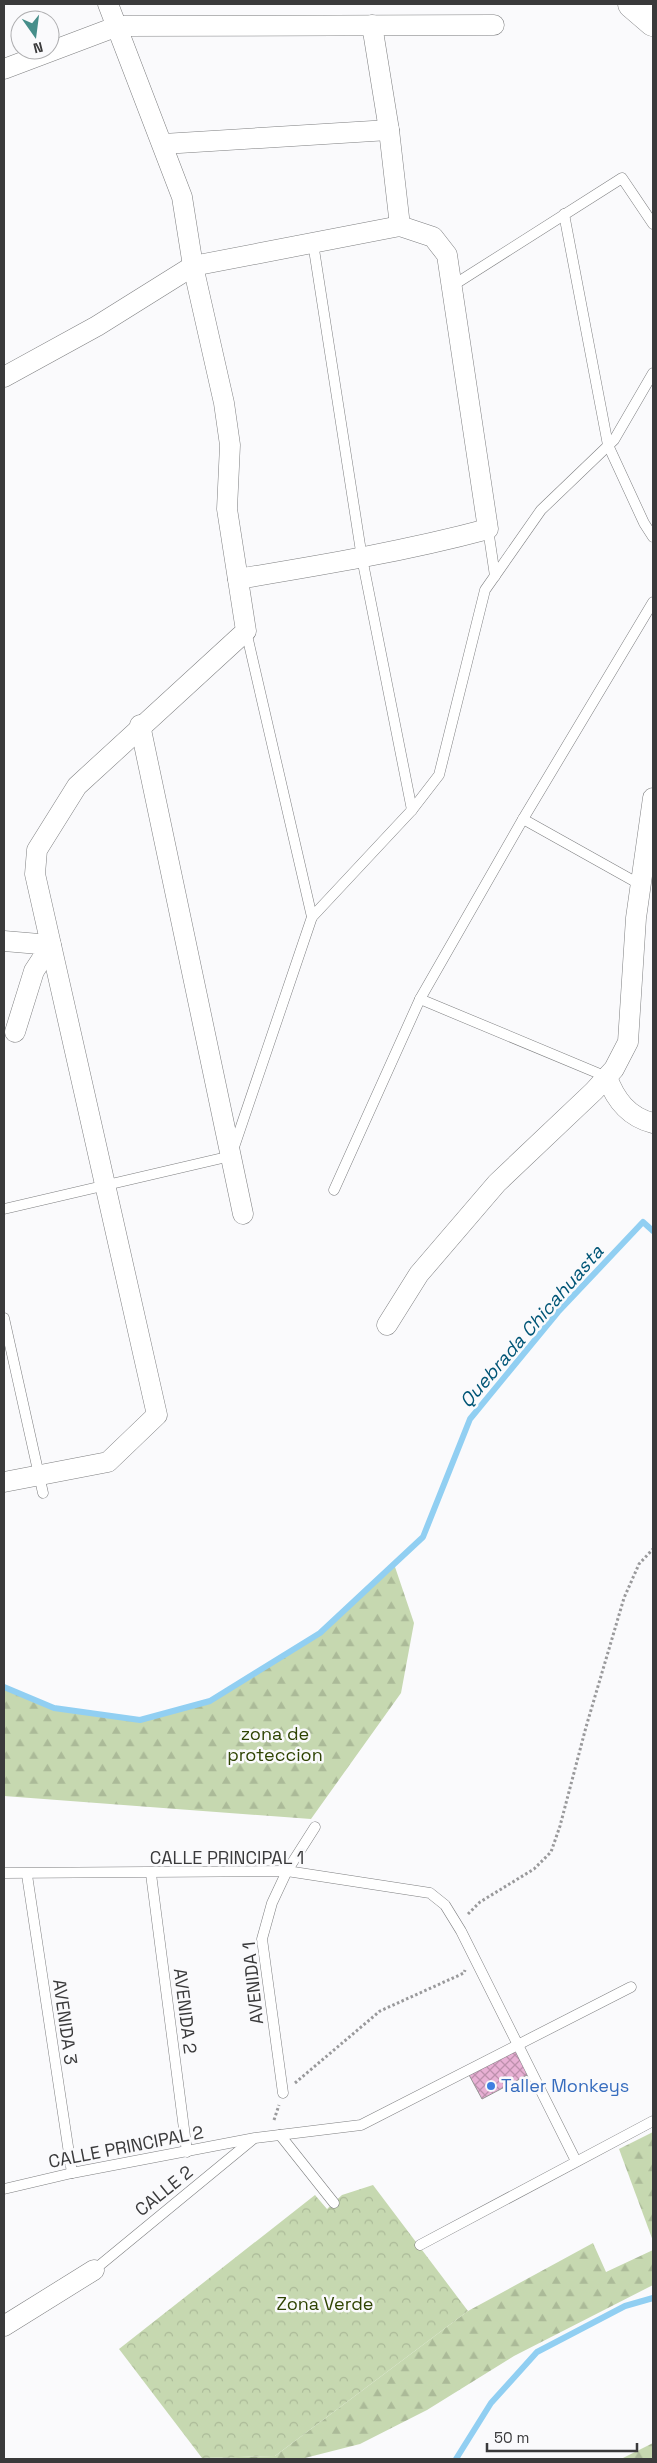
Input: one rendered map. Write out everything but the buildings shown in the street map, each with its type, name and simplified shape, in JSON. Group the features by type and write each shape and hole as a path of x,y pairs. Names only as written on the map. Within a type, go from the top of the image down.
{"highway":[{"path":"632,4 653,22"}],"street":[{"path":"4,1482 41,1484 108,1462 157,1415 35,874 37,850 76,786 140,725 246,630 227,509 230,445 214,357 193,266 182,198 118,26 108,4"},
{"path":"372,25 389,130 400,226"},
{"path":"4,69 118,26 494,25"},
{"path":"163,144 389,130"},
{"path":"4,377 97,326 193,266 400,226 433,238 447,255 488,529 444,541 362,558 238,579"},
{"path":"140,725 243,1214"},
{"path":"387,1325 419,1274 497,1183 607,1077 614,1069 628,1042 636,918 653,798"},
{"path":"4,941 51,946"},
{"path":"15,1032 34,971 51,946"},
{"path":"607,1077 614,1096 628,1112 653,1123"},
{"path":"4,2326 94,2270"}],"lane":[{"path":"452,286 622,178 653,224"},
{"path":"564,214 608,445 653,537"},
{"path":"313,243 362,558 412,810"},
{"path":"4,1209 231,1156 312,917 412,810 439,775 485,590 541,510 614,440 653,373"},
{"path":"488,529 495,576"},
{"path":"334,1190 420,999 523,819 653,602"},
{"path":"246,630 312,917"},
{"path":"523,819 641,885"},
{"path":"420,999 607,1077"},
{"path":"4,1318 41,1484"},
{"name":"AVENIDA 1","path":"283,2093 262,1939 272,1903 287,1871 314,1827"},
{"name":"CALLE PRINCIPAL 1","path":"4,1874 151,1874 287,1871 430,1893 445,1905 461,1931"},
{"name":"AVENIDA 2","path":"151,1874 187,2152"},
{"name":"AVENIDA 3","path":"27,1875 72,2173"},
{"path":"461,1931 576,2161"},
{"name":"CALLE PRINCIPAL 2","path":"4,2189 72,2173 255,2138 361,2126 631,1987"},
{"path":"420,2245 653,2121"},
{"path":"280,2135 334,2202"},
{"name":"CALLE 2","path":"94,2270 255,2138"}],"path":[{"path":"461,1931 466,1917 480,1902 534,1869 551,1852 624,1598 639,1564 653,1549"},
{"path":"255,2138 275,2119 283,2093 380,2011 464,1974 466,1966"}],"green space":[{"name":"zona de proteccion","path":"394,1564 414,1623 401,1693 311,1819 4,1796 4,1687 54,1708 140,1720 210,1701 320,1633"},
{"path":"653,2132 653,2241 619,2149"},
{"name":"Zona Verde","path":"373,2185 468,2311 275,2456 202,2458 119,2349 315,2195 327,2209 342,2195"},
{"path":"593,2243 606,2272 653,2250 653,2285 514,2356 427,2410 360,2444 301,2459 202,2458 275,2456 468,2311"},
{"path":"653,2443 653,2459 621,2459"}],"waterway":[{"name":"Quebrada Chicahuasta","path":"4,1687 54,1708 140,1720 210,1701 320,1633 423,1537 470,1419 558,1312 643,1222 653,1231"},
{"path":"456,2459 491,2403 537,2352 625,2306 653,2298"}],"place":[{"name":"Taller Monkeys","path":"491,2086"}]}
